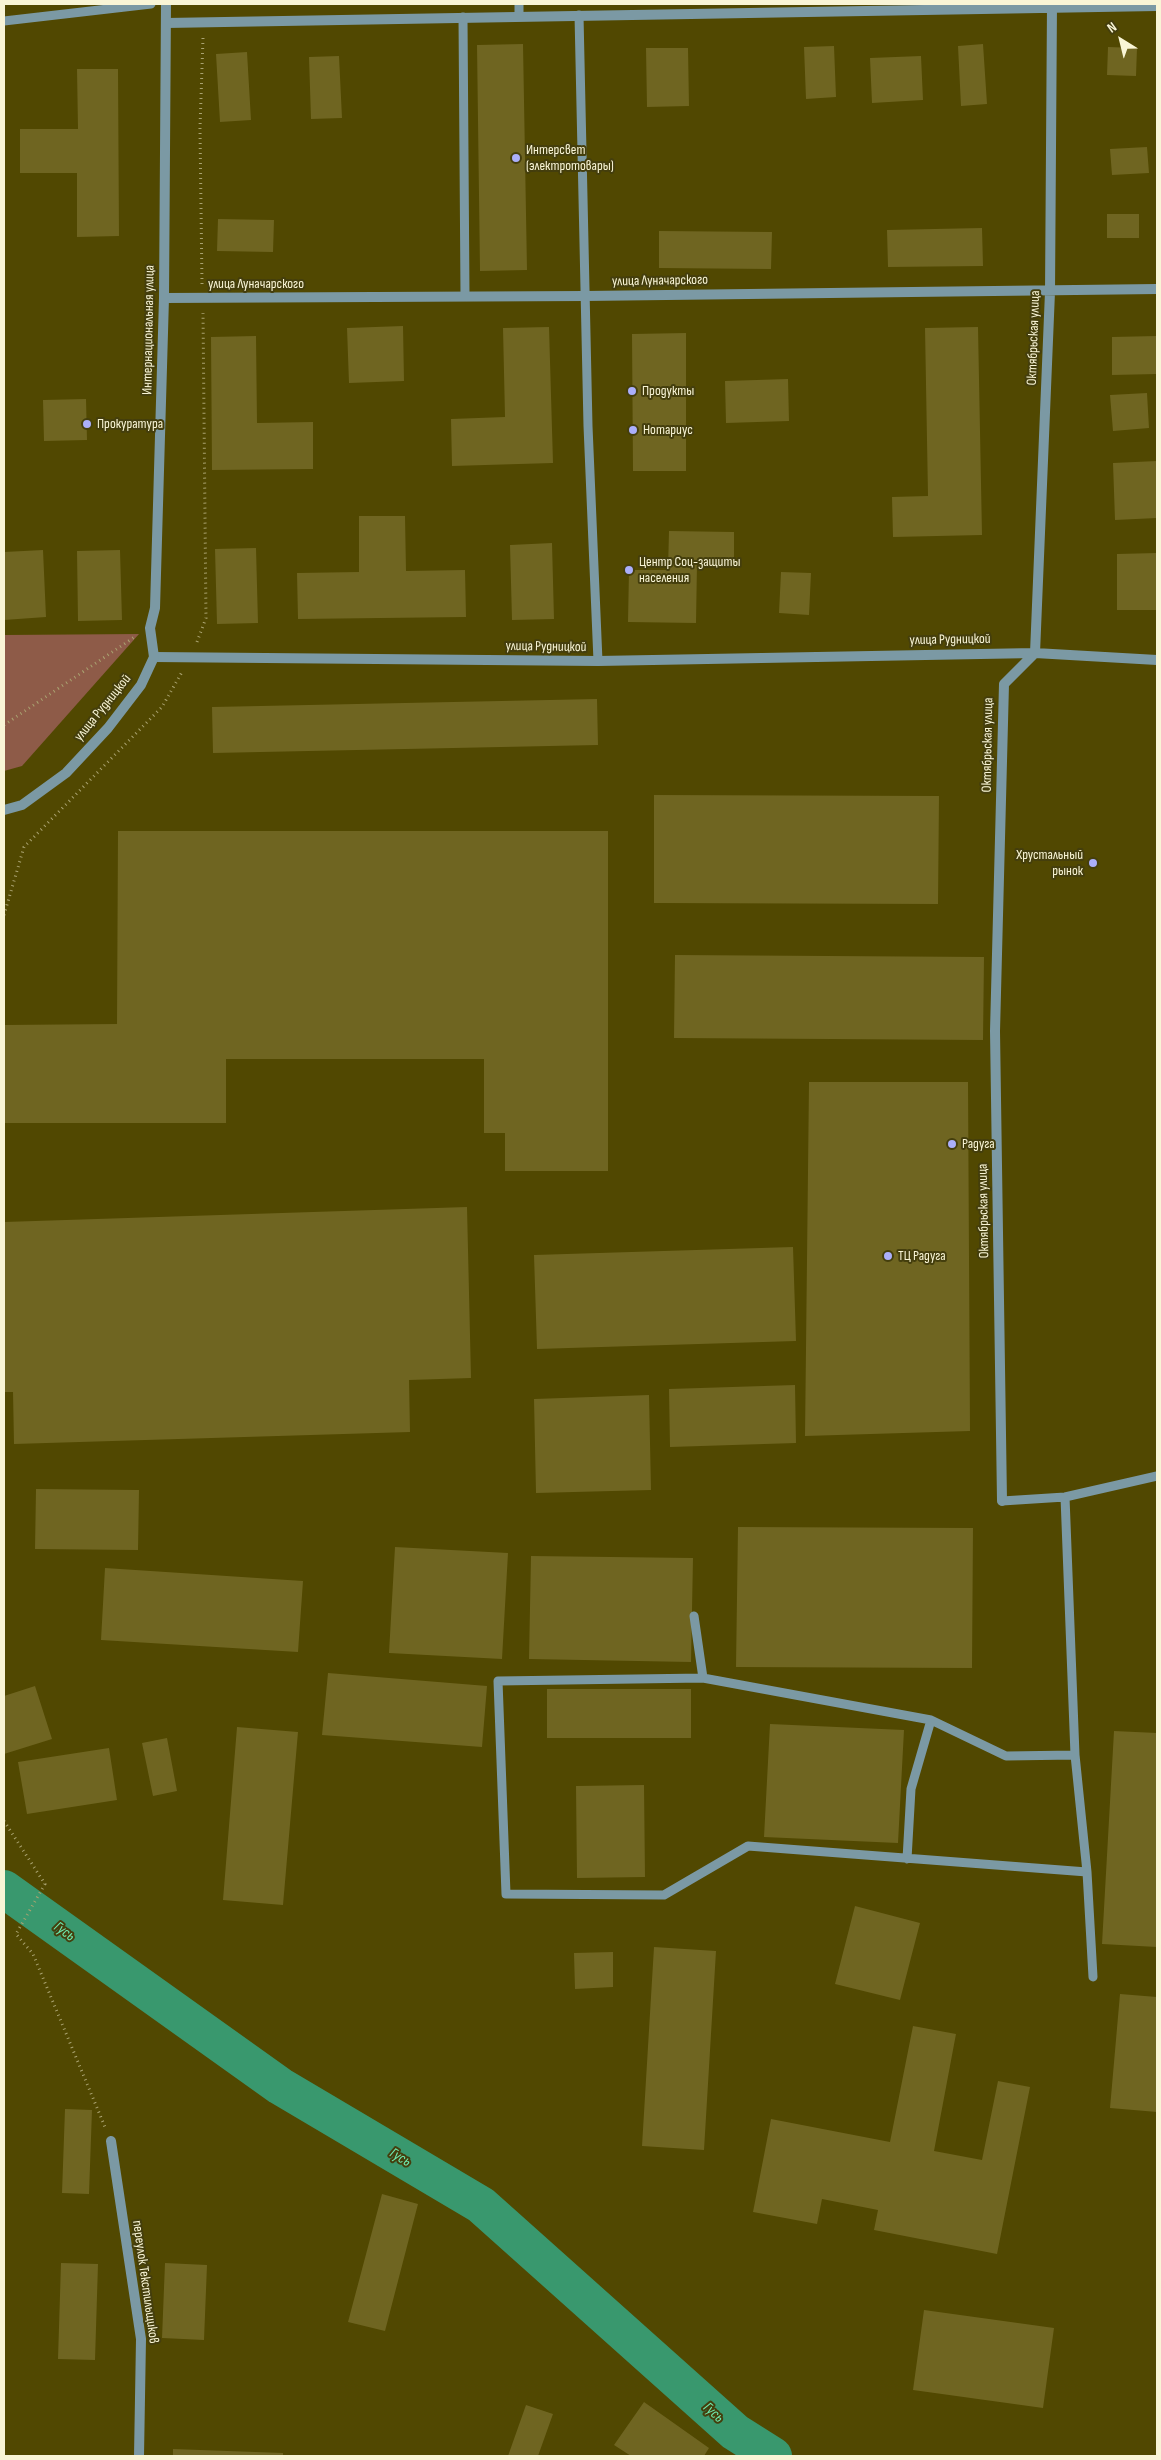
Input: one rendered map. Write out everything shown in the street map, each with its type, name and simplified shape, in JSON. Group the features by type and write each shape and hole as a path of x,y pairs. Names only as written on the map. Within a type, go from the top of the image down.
{"street":[{"name":"Интернациональная улица","path":"154,657 150,628 155,608 164,298 166,4"},
{"name":"Октябрьская улица","path":"1002,1500 995,1031 1004,684 1036,652 1050,292 1052,6"},
{"path":"166,23 579,15 800,8 1157,6"},
{"name":"улица Луначарского","path":"164,298 1050,292 1157,288"},
{"name":"улица Рудницкой","path":"4,810 22,805 66,773 108,728 140,686 154,657 598,661 1036,652 1157,660"},
{"name":"переулок Текстильщиков","path":"111,2141 141,2339 139,2456"}],"lane":[{"path":"4,21 151,4"},
{"path":"519,4 519,16"},
{"path":"579,15 585,296 598,661"},
{"path":"463,17 465,296"},
{"path":"1002,1500 1065,1497 1157,1476"},
{"path":"1065,1497 1075,1755 1087,1872 1093,1977"},
{"path":"694,1616 703,1678"},
{"path":"1075,1755 1006,1756 931,1720 703,1678 498,1681 506,1894 664,1895 748,1846 1087,1872"},
{"path":"907,1859 911,1789 931,1720"}],"path":[{"path":"202,298 200,128 203,22"},
{"path":"4,725 150,628"},
{"path":"4,1821 45,1884 16,1934 33,1954 111,2141"}],"shaded area":[{"path":"139,634 22,766 4,771 4,635"}],"building":[{"path":"523,44 527,270 480,271 477,45"},
{"path":"983,44 987,104 961,106 958,46"},
{"path":"834,46 836,97 806,99 804,47"},
{"path":"1108,47 1137,48 1136,76 1107,75"},
{"path":"646,48 688,48 689,106 647,107"},
{"path":"247,52 251,120 220,122 216,54"},
{"path":"339,56 342,118 311,119 309,57"},
{"path":"921,56 923,100 872,103 870,58"},
{"path":"77,69 118,69 119,236 77,237 77,173 20,173 20,129 78,129"},
{"path":"1147,147 1149,173 1112,175 1110,149"},
{"path":"1107,214 1139,214 1139,238 1107,238"},
{"path":"218,219 274,220 273,252 217,251"},
{"path":"982,228 983,266 888,267 887,230"},
{"path":"659,231 772,232 771,269 659,268"},
{"path":"403,326 404,381 349,383 347,328"},
{"path":"549,327 553,463 452,466 451,419 505,417 503,328"},
{"path":"978,327 982,535 893,537 892,497 928,496 925,328"},
{"path":"686,333 686,471 633,471 632,334"},
{"path":"256,336 257,423 313,422 313,469 212,470 211,337"},
{"path":"1157,336 1157,374 1112,375 1112,337"},
{"path":"788,379 789,421 726,423 725,381"},
{"path":"1147,393 1149,428 1113,431 1110,395"},
{"path":"86,399 87,440 44,441 43,400"},
{"path":"1157,461 1157,518 1115,520 1113,463"},
{"path":"359,516 405,516 406,571 465,570 466,617 298,619 297,573 359,572"},
{"path":"669,531 734,532 734,564 697,564 696,623 628,622 629,570 668,570"},
{"path":"552,543 554,619 512,620 510,545"},
{"path":"256,548 258,623 217,624 215,549"},
{"path":"43,550 46,617 4,620 4,552"},
{"path":"120,550 122,620 78,621 77,551"},
{"path":"1157,553 1157,610 1117,610 1117,554"},
{"path":"781,572 811,573 809,615 779,613"},
{"path":"597,699 598,745 213,753 212,707"},
{"path":"654,795 939,796 938,904 654,903"},
{"path":"118,831 608,831 608,1171 505,1171 505,1133 484,1133 484,1059 226,1059 226,1123 4,1123 4,1025 117,1024"},
{"path":"675,955 984,957 983,1040 674,1038"},
{"name":"ТЦ Радуга","path":"809,1082 968,1082 970,1431 805,1436"},
{"path":"467,1207 471,1378 409,1380 410,1432 14,1444 13,1392 4,1392 4,1222"},
{"path":"793,1247 796,1341 537,1349 534,1255"},
{"path":"795,1385 796,1443 670,1447 669,1389"},
{"path":"649,1395 651,1490 536,1493 534,1399"},
{"path":"36,1489 139,1490 138,1550 35,1549"},
{"path":"738,1527 973,1528 972,1668 736,1667"},
{"path":"395,1547 508,1553 502,1659 389,1653"},
{"path":"531,1556 693,1558 691,1662 529,1659"},
{"path":"105,1568 303,1581 298,1652 101,1640"},
{"path":"328,1673 487,1686 482,1747 322,1735"},
{"path":"35,1686 52,1739 4,1754 4,1696"},
{"path":"547,1689 691,1689 691,1738 547,1738"},
{"path":"770,1724 904,1730 898,1843 764,1837"},
{"path":"237,1727 298,1732 283,1905 223,1900"},
{"path":"1114,1731 1157,1733 1157,1947 1102,1944"},
{"path":"167,1738 177,1791 153,1796 142,1743"},
{"path":"109,1748 117,1800 27,1814 18,1762"},
{"path":"644,1785 645,1877 577,1878 576,1786"},
{"path":"855,1906 920,1923 900,2000 835,1984"},
{"path":"654,1947 716,1951 704,2150 642,2146"},
{"path":"613,1952 613,1987 575,1989 574,1953"},
{"path":"1120,1994 1157,1997 1157,2112 1110,2108"},
{"path":"913,2026 956,2034 934,2151 982,2160 998,2081 1030,2087 997,2254 874,2230 878,2210 822,2199 817,2224 753,2212 771,2119 890,2142"},
{"path":"65,2109 92,2110 89,2194 62,2193"},
{"path":"382,2194 418,2204 385,2331 348,2322"},
{"path":"61,2263 98,2264 95,2360 58,2359"},
{"path":"165,2263 207,2265 204,2340 162,2338"},
{"path":"924,2310 1054,2328 1043,2408 913,2390"},
{"path":"644,2402 709,2448 704,2456 631,2456 614,2445"},
{"path":"526,2405 553,2414 538,2456 508,2456"},
{"path":"173,2449 283,2453 283,2456 173,2456"}],"waterway":[{"name":"Гусь","path":"4,1889 280,2086 481,2205 735,2432 773,2456"}],"place":[{"name":"Интерсвет (электротовары)","path":"516,158"},
{"name":"Продукты","path":"632,391"},
{"name":"Прокуратура","path":"87,424"},
{"name":"Нотариус","path":"633,430"},
{"name":"Центр Соц-защиты населения","path":"629,570"},
{"name":"Хрустальный рынок","path":"1093,863"},
{"name":"Радуга","path":"952,1144"},
{"name":"ТЦ Радуга","path":"888,1256"}]}
